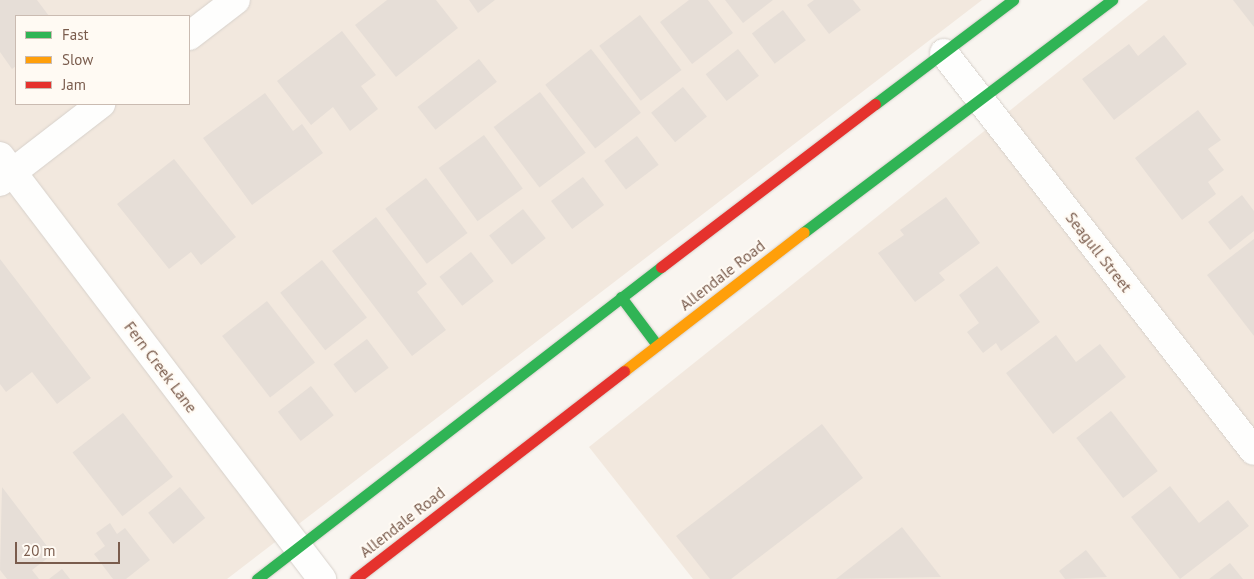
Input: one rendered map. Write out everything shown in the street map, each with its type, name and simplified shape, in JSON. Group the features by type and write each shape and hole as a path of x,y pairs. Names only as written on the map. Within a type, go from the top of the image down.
{"main road":[{"path":"257,579 621,297 1013,0"},
{"name":"Allendale Road","path":"355,579 657,345 1112,0"},
{"path":"621,297 657,345"}],"street":[{"path":"190,35 236,0"},
{"name":"Seagull Street","path":"944,53 1254,451"},
{"path":"4,170 100,105"},
{"name":"Fern Creek Lane","path":"4,170 322,579"}],"shaded area":[{"path":"0,0 982,0 227,579 0,579"},
{"path":"1148,0 1254,0 1254,579 693,579 589,447"}],"building":[{"path":"0,0 37,0 48,15 15,15 15,67 12,69 0,52"},
{"path":"387,0 436,0 458,28 396,77 355,25"},
{"path":"469,0 495,0 478,13"},
{"path":"689,0 708,0 733,33 692,64 660,22"},
{"path":"725,0 773,0 743,23"},
{"path":"814,0 853,0 861,10 829,34 807,5"},
{"path":"1233,0 1254,0 1254,27"},
{"path":"783,10 806,40 775,64 752,33"},
{"path":"640,15 682,70 641,101 599,46"},
{"path":"342,31 376,75 361,86 378,109 350,131 333,107 311,125 277,81"},
{"path":"1164,35 1187,64 1114,120 1082,79 1129,44 1138,56"},
{"path":"591,49 641,113 595,149 545,85"},
{"path":"738,49 759,76 727,101 706,74"},
{"path":"479,59 497,82 435,130 418,107"},
{"path":"683,87 707,117 675,142 651,113"},
{"path":"540,92 586,153 539,188 494,127"},
{"path":"265,93 293,131 302,124 323,153 252,205 203,138"},
{"path":"1198,110 1221,140 1208,149 1224,170 1208,182 1216,194 1182,220 1135,158"},
{"path":"484,135 523,188 477,221 439,168"},
{"path":"637,136 659,165 626,189 604,161"},
{"path":"174,159 236,237 201,265 191,252 169,269 117,204"},
{"path":"583,177 604,205 572,229 551,201"},
{"path":"426,178 468,233 427,264 385,209"},
{"path":"1242,195 1254,211 1254,231 1230,250 1208,222"},
{"path":"946,197 980,243 939,273 945,280 915,302 878,253 904,235 900,230"},
{"path":"523,209 546,238 512,265 489,235"},
{"path":"376,217 427,284 417,292 446,330 412,356 332,251"},
{"path":"1254,239 1254,336 1207,275"},
{"path":"471,252 494,281 462,306 439,277"},
{"path":"0,259 91,378 57,404 32,372 6,392 0,384"},
{"path":"322,260 367,318 325,350 280,293"},
{"path":"997,266 1040,322 1001,351 996,343 983,353 967,332 979,323 959,295"},
{"path":"267,301 315,362 270,398 222,336"},
{"path":"1056,335 1076,362 1100,344 1126,377 1053,434 1006,373"},
{"path":"367,339 389,368 355,393 333,364"},
{"path":"311,386 334,415 301,441 278,412"},
{"path":"1111,411 1158,471 1123,498 1076,438"},
{"path":"123,413 173,477 122,516 73,452"},
{"path":"822,424 863,478 731,579 710,579 676,536"},
{"path":"1170,486 1199,523 1228,500 1249,526 1180,579 1131,517"},
{"path":"2,487 53,554 32,570 39,579 7,579 0,570"},
{"path":"180,487 205,518 173,544 148,513"},
{"path":"110,523 117,534 125,528 150,560 126,579 113,579 94,554 105,546 96,533"},
{"path":"902,527 941,577 836,579"},
{"path":"1086,550 1107,577 1065,579 1059,571"},
{"path":"1230,563 1243,579 1209,579"},
{"path":"62,569 70,579 49,579"}],"traffic: fast":[{"path":"875,104 1013,0"},
{"path":"804,232 1112,0"},
{"path":"257,579 661,267"},
{"path":"621,297 657,345"}],"traffic: slow":[{"path":"624,371 804,232"}],"traffic: jam":[{"path":"661,267 875,104"},
{"path":"355,579 624,371"}]}
